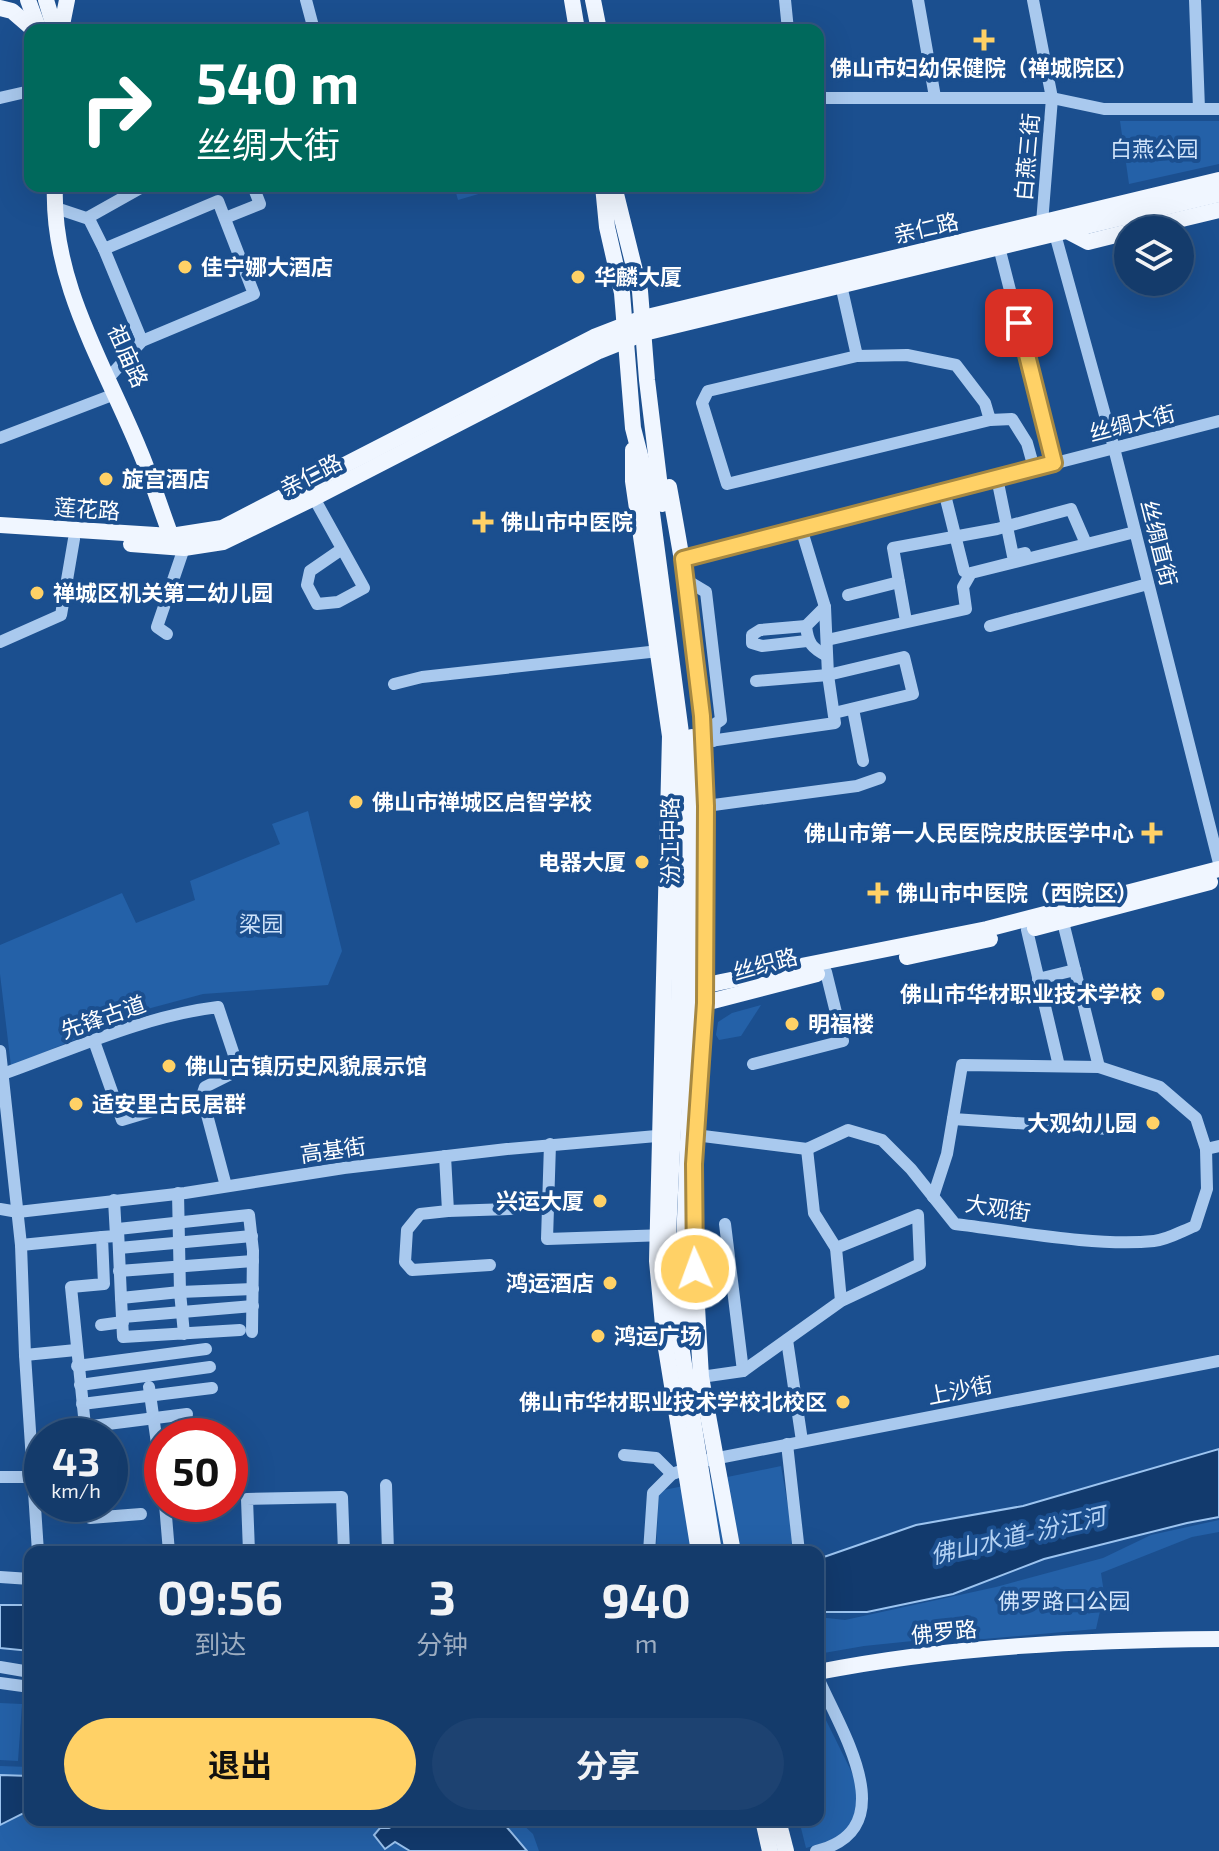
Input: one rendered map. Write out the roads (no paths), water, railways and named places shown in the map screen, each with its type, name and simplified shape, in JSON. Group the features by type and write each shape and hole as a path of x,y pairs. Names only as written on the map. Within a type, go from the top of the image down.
{"main road":[{"path":"28,0 34,24"},
{"path":"46,0 53,24"},
{"path":"62,24 67,0"},
{"path":"561,0 565,24"},
{"path":"572,0 576,24"},
{"path":"584,0 587,24"},
{"path":"593,0 598,24"},
{"path":"0,8 12,11 28,24"},
{"name":"亲仁路","path":"643,325 1219,180"},
{"name":"祖庙路","path":"55,192 60,251 73,299 177,542"},
{"name":"祖庙路","path":"61,192 66,248 78,297 112,374 177,542"},
{"path":"594,192 596,206 607,227"},
{"path":"604,192 607,227"},
{"name":"汾江中路","path":"616,192 640,291 655,447 692,730 696,991 683,1270 693,1376 696,1465"},
{"path":"627,192 629,241"},
{"name":"亲仁路","path":"643,325 841,285 1219,194"},
{"path":"1194,216 1219,210"},
{"name":"汾江中路","path":"607,227 622,293 633,428 649,490 681,733 696,991 666,1135"},
{"path":"1061,232 1088,242 1114,236"},
{"path":"624,332 643,325"},
{"name":"亲仁路","path":"177,542 223,542 599,351 624,332"},
{"name":"亲仁路","path":"177,542 222,528 624,332"},
{"path":"633,428 633,481 670,736 662,1236 664,1336 696,1465 714,1500 731,1546"},
{"path":"655,447 669,485 683,559 708,742 696,991 693,1236 701,1377 696,1465 689,1489 698,1546"},
{"name":"莲花路","path":"0,525 177,542"},
{"name":"莲花路","path":"0,534 177,542"},
{"path":"696,991 870,945 888,949 1020,921 1219,866"},
{"name":"丝织路","path":"696,991 826,972 953,948 1219,880"},
{"path":"714,1500 714,1546"},
{"path":"714,1500 722,1546"},
{"name":"佛罗路","path":"824,1673 869,1662 977,1650 1067,1643 1219,1639"},
{"path":"764,1826 770,1851"},
{"path":"780,1826 786,1851"}],"street":[{"path":"306,0 312,24"},
{"path":"785,0 787,24"},
{"path":"918,0 935,97"},
{"name":"白燕三街","path":"1033,0 1052,98 1042,223"},
{"path":"1195,0 1199,109"},
{"path":"0,98 24,92"},
{"path":"824,98 1052,98 1104,109 1219,109"},
{"path":"87,218 133,192"},
{"path":"225,218 260,204 255,192"},
{"path":"104,249 218,201 254,294 142,341 112,374"},
{"path":"62,210 87,218 104,249 142,341"},
{"name":"丝绸直街","path":"1061,232 1219,866"},
{"path":"999,247 1054,463"},
{"path":"841,285 857,356"},
{"path":"990,420 985,403 956,365 907,355 857,356 708,391 702,403 727,484 990,420 1012,419 1027,443 1034,468"},
{"path":"0,438 115,394"},
{"name":"丝绸大街","path":"683,559 1219,421"},
{"path":"997,478 1013,556 1110,533"},
{"path":"944,491 964,571"},
{"path":"314,498 364,588 338,602 317,604 307,585 310,571 342,549"},
{"path":"906,621 893,548 1006,527 1071,509 1084,539"},
{"path":"708,742 835,723 828,675 825,607 801,528"},
{"path":"827,640 966,609 963,587 971,573 1135,532"},
{"path":"0,642 61,615 74,539"},
{"path":"167,634 157,627 171,583 177,542"},
{"path":"848,595 899,582"},
{"path":"990,626 1148,584"},
{"path":"807,641 762,646 752,643 752,635 760,630 806,626 825,607"},
{"path":"806,626 807,641 812,648 827,656"},
{"path":"394,684 422,677 659,651"},
{"path":"756,681 828,675 904,657 913,694 834,713"},
{"path":"853,709 863,761"},
{"path":"706,806 857,786 880,778"},
{"path":"1063,922 1099,1067"},
{"path":"1027,930 1059,1066"},
{"path":"1038,979 1075,970"},
{"path":"753,1064 843,1041 826,972"},
{"name":"先锋古道","path":"2,1082 94,1041 152,1021 218,1007 239,1070 205,1087 202,1096"},
{"path":"94,1041 122,1120 202,1096 226,1186"},
{"path":"0,1051 21,1245 30,1418"},
{"path":"933,1197 947,1154 962,1065 1099,1067 1160,1087 1196,1118 1213,1147"},
{"path":"953,1119 1109,1129"},
{"name":"大观街","path":"807,1149 848,1130 882,1140 911,1169 955,1224 1090,1240 1157,1241 1195,1226 1207,1189 1213,1147"},
{"name":"高基街","path":"0,1209 18,1212 445,1156 666,1135"},
{"path":"695,1135 807,1149 814,1213 836,1248 841,1301"},
{"path":"550,1144 547,1239 662,1236"},
{"path":"445,1156 448,1211"},
{"path":"178,1193 178,1267 184,1334"},
{"path":"21,1245 116,1236 114,1200"},
{"path":"490,1265 412,1270 405,1262 407,1230 420,1214 511,1209"},
{"path":"249,1215 253,1306 246,1331 123,1337 118,1229 179,1223 249,1215"},
{"path":"701,1377 743,1371 841,1301 920,1264 918,1215 836,1248"},
{"path":"725,1224 743,1371"},
{"path":"119,1248 252,1236"},
{"path":"84,1418 71,1287 104,1284 102,1237"},
{"path":"119,1271 253,1261"},
{"path":"121,1298 253,1289"},
{"path":"101,1325 123,1319 253,1306"},
{"path":"787,1340 802,1441"},
{"path":"77,1366 206,1349"},
{"path":"25,1355 76,1350"},
{"path":"144,1357 154,1418 187,1414"},
{"name":"上沙街","path":"696,1465 802,1441 1219,1361"},
{"path":"80,1385 210,1367"},
{"path":"82,1404 212,1388"},
{"path":"787,1444 798,1546"},
{"path":"624,1455 696,1465"},
{"path":"649,1546 653,1493 696,1465"},
{"path":"0,1477 24,1483"},
{"path":"386,1485 388,1546"},
{"path":"249,1546 247,1499 342,1497 344,1546"},
{"path":"128,1515 141,1514"},
{"path":"37,1522 38,1546"},
{"path":"166,1522 168,1546"},
{"path":"0,1577 24,1579"},
{"path":"0,1667 24,1671"},
{"path":"0,1683 24,1686"},
{"path":"816,1851 841,1841 864,1810 856,1762 824,1689"}],"water":[{"name":"佛山水道-汾江河","path":"1219,1449 1219,1517 1044,1559 953,1594 867,1612 824,1612 824,1557 916,1525 1023,1506"},
{"path":"0,1605 24,1605 24,1650 0,1648"},
{"path":"0,1775 24,1776 24,1813 0,1825"},
{"path":"506,1826 527,1851 410,1851 395,1842 385,1849 374,1835 380,1828"}],"place":[{"name":"佛山市妇幼保健院（禅城院区）","path":"984,40"},
{"name":"佳宁娜大酒店","path":"185,267"},
{"name":"华麟大厦","path":"578,277"},
{"name":"旋宫酒店","path":"106,479"},
{"name":"佛山市中医院","path":"483,522"},
{"name":"禅城区机关第二幼儿园","path":"37,593"},
{"name":"佛山市禅城区启智学校","path":"356,802"},
{"name":"佛山市第一人民医院皮肤医学中心","path":"1152,833"},
{"name":"电器大厦","path":"642,862"},
{"name":"佛山市中医院（西院区）","path":"878,893"},
{"name":"佛山市华材职业技术学校","path":"1158,994"},
{"name":"明福楼","path":"792,1024"},
{"name":"佛山古镇历史风貌展示馆","path":"169,1066"},
{"name":"适安里古民居群","path":"76,1104"},
{"name":"大观幼儿园","path":"1153,1123"},
{"name":"兴运大厦","path":"600,1201"},
{"name":"鸿运酒店","path":"610,1283"},
{"name":"鸿运广场","path":"598,1336"},
{"name":"佛山市华材职业技术学校北校区","path":"843,1402"}],"park label":[{"name":"白燕公园","path":"1154,149"},
{"name":"梁园","path":"261,924"},
{"name":"佛罗路口公园","path":"1064,1601"}]}
